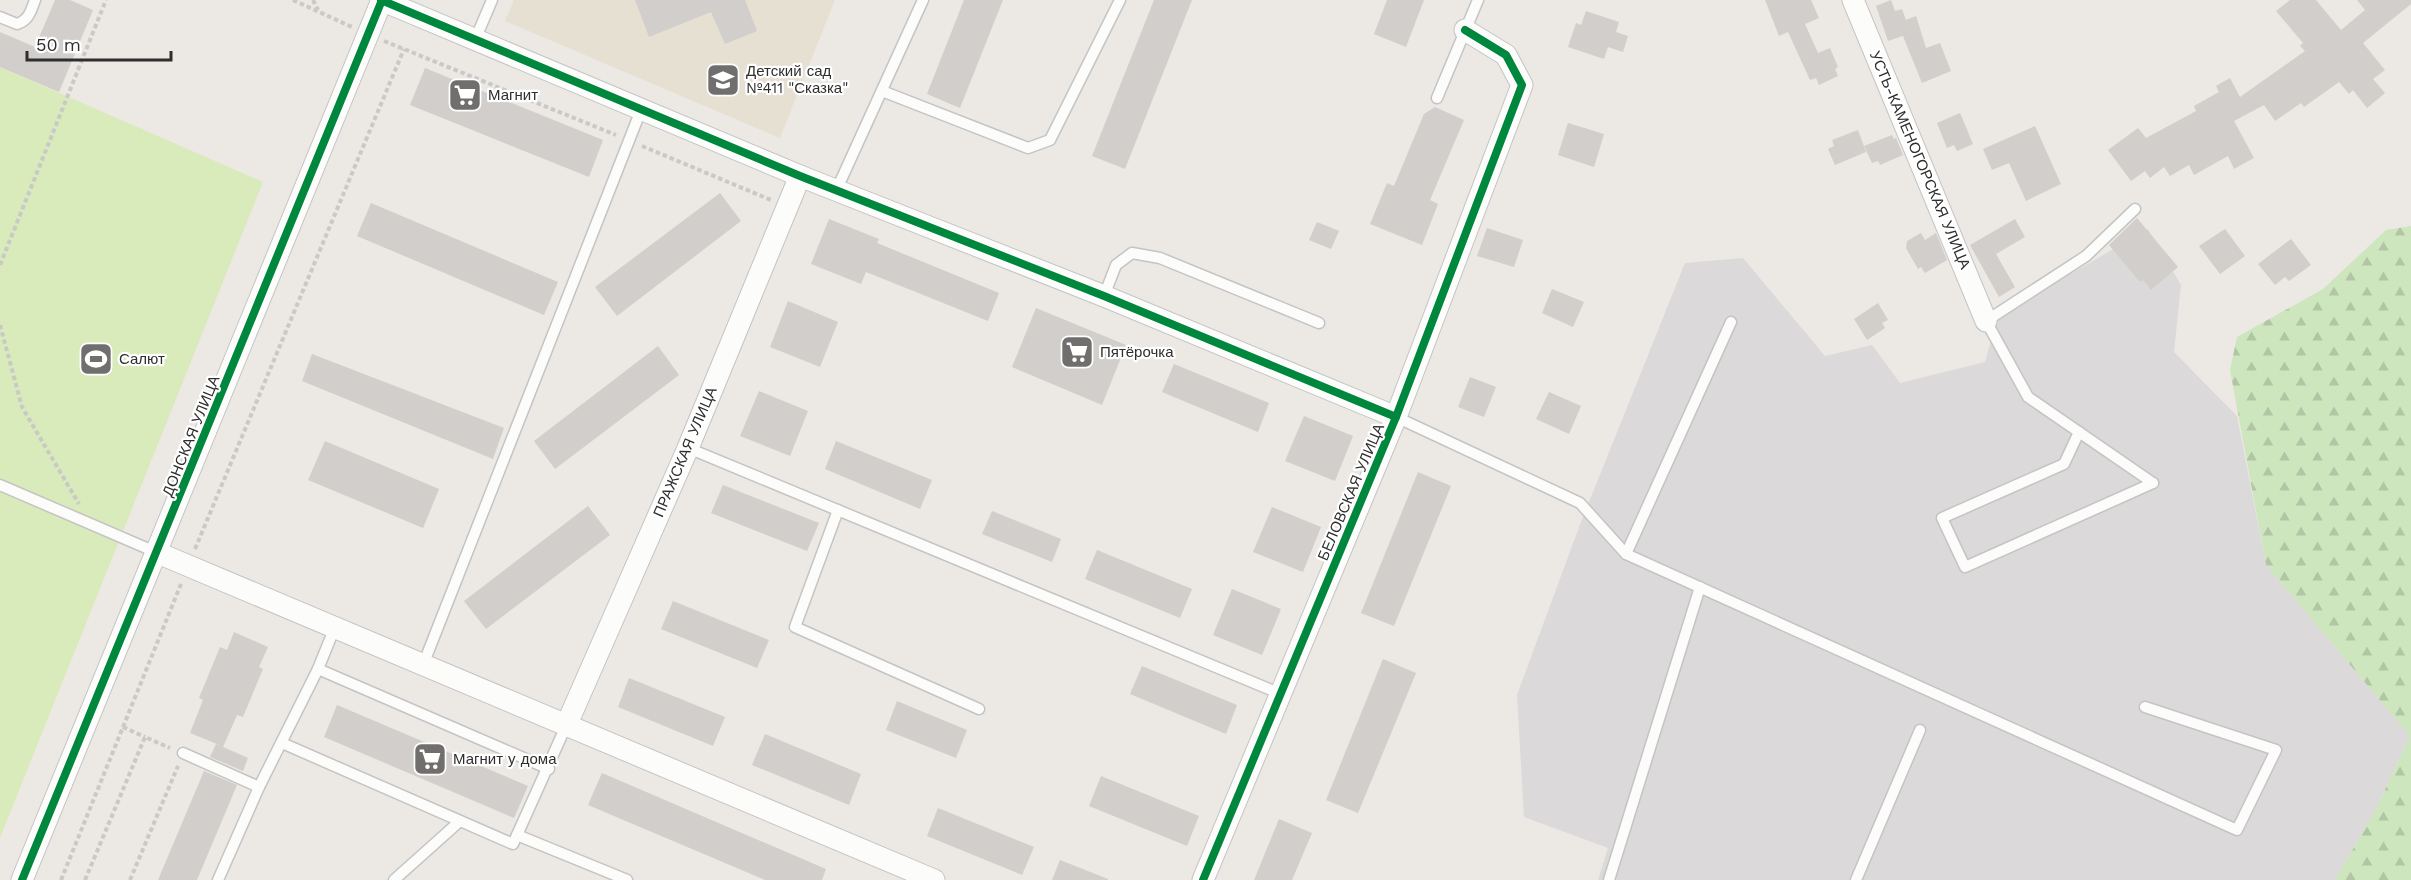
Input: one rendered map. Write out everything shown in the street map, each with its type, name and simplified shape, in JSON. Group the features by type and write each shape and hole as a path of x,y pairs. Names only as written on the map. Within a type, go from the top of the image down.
{"street":[{"path":"382,0 836,191 1104,296 1396,417"},
{"name":"ДОНСКАЯ УЛИЦА","path":"22,880 158,553 382,0"},
{"name":"УСТЬ-КАМЕНОГОРСКАЯ УЛИЦА","path":"1853,0 1986,321"},
{"name":"БЕЛОВСКАЯ УЛИЦА","path":"1203,880 1396,417 1481,199 1522,85 1506,55 1466,30"},
{"name":"ПРАЖСКАЯ УЛИЦА","path":"566,726 688,448 800,176"},
{"path":"158,553 189,564 566,726 934,880"}],"lane":[{"path":"0,17 17,24 24,22 35,0"},
{"path":"475,40 492,0"},
{"path":"836,191 924,0"},
{"path":"882,91 1028,148 1050,140 1120,0"},
{"path":"1437,98 1478,0"},
{"path":"423,664 627,139 641,110"},
{"path":"2079,432 2064,464 1942,518 1965,567 2153,483 2079,432 2028,397 1986,321 2086,256 2135,208"},
{"path":"1104,296 1116,265 1132,253 1160,258 1319,323"},
{"path":"1626,554 1731,322"},
{"path":"1396,417 1580,503 1626,554 2236,830 2276,750 2145,707"},
{"path":"688,448 1281,694"},
{"path":"0,485 158,553"},
{"path":"838,510 795,627 979,709"},
{"path":"1609,880 1700,587"},
{"path":"218,880 259,787 318,669 335,627"},
{"path":"318,669 549,769"},
{"path":"282,742 513,844 549,769 566,726"},
{"path":"1856,880 1920,730"},
{"path":"183,753 259,787"},
{"path":"394,880 460,821"},
{"path":"517,836 627,880"}],"path":[{"path":"0,265 106,0"},
{"path":"293,0 369,35 627,139 787,208"},
{"path":"313,0 318,10"},
{"path":"61,880 189,564 404,49"},
{"path":"0,325 22,407 90,522"},
{"path":"123,727 183,753 130,880"},
{"path":"85,880 146,737"}],"shaded area":[{"name":"Детский сад №411 \"Сказка\"","path":"514,0 835,0 780,138 505,21"},
{"path":"2148,229 2181,285 2174,352 2237,416 2266,565 2410,736 2376,809 2335,880 1598,880 1608,848 1524,817 1517,695 1581,522 1685,263 1743,258 1825,356 1872,345 1900,383 1985,362 1998,316"}],"green space":[{"name":"Салют","path":"0,67 263,182 0,838"},
{"path":"2411,226 2411,880 2335,880 2376,809 2410,736 2266,565 2230,370 2237,337 2323,289 2386,230"}],"building":[{"path":"55,0 70,0 93,10 59,92 0,67 0,32 35,47"},
{"path":"635,0 745,0 757,31 725,44 711,12 649,37"},
{"path":"964,0 1003,0 960,108 927,94"},
{"path":"1154,0 1192,0 1125,169 1092,156"},
{"path":"1387,0 1424,0 1406,47 1374,34"},
{"path":"1765,0 1811,0 1819,18 1805,24 1818,53 1830,48 1838,67 1835,69 1838,76 1819,85 1816,78 1810,80 1788,32 1779,36"},
{"path":"1891,0 1895,11 1902,9 1906,20 1916,16 1926,48 1940,43 1951,71 1922,83 1903,36 1888,41 1876,6"},
{"path":"2290,0 2316,0 2341,30 2365,10 2357,0 2411,0 2411,4 2363,43 2385,70 2373,79 2385,93 2367,108 2353,90 2349,94 2339,82 2304,107 2301,103 2275,121 2264,105 2234,121 2254,158 2234,169 2228,156 2194,175 2189,165 2170,176 2164,167 2150,178 2145,171 2131,181 2108,150 2138,128 2146,138 2196,111 2194,106 2219,92 2216,86 2230,78 2240,97 2305,51 2300,46 2303,43 2276,11"},
{"path":"1586,11 1619,22 1616,32 1628,36 1623,52 1608,47 1604,59 1568,47 1576,23 1581,25"},
{"path":"425,68 603,140 589,177 410,105"},
{"path":"1435,107 1464,120 1430,200 1438,204 1422,245 1370,224 1387,183 1394,186 1424,114"},
{"path":"1960,113 1973,144 1957,151 1954,145 1947,148 1937,123"},
{"path":"1568,123 1604,134 1594,167 1558,155"},
{"path":"2035,126 2061,184 2026,201 2009,163 1992,170 1983,149"},
{"path":"1858,130 1866,152 1835,165 1828,149 1834,146 1832,140"},
{"path":"1892,135 1894,139 1896,138 1903,155 1880,165 1878,161 1872,163 1864,146"},
{"path":"720,193 741,221 617,316 595,287"},
{"path":"371,203 558,282 544,315 357,236"},
{"path":"2137,218 2178,267 2151,290 2143,280 2140,282 2109,245"},
{"path":"829,219 879,239 877,243 999,293 988,321 866,272 861,284 811,264"},
{"path":"2015,219 2025,237 1996,254 2015,287 1999,297 1970,245"},
{"path":"1317,222 1339,231 1331,249 1309,240"},
{"path":"1487,228 1523,240 1514,267 1477,256"},
{"path":"2225,229 2245,256 2220,274 2199,246"},
{"path":"1921,233 1925,240 1936,233 1947,260 1925,273 1921,267 1918,269 1906,248 1907,241"},
{"path":"2291,239 2311,265 2289,281 2285,277 2275,285 2258,264"},
{"path":"1552,289 1584,302 1573,327 1542,313"},
{"path":"788,301 838,322 820,367 770,347"},
{"path":"1878,303 1888,320 1882,323 1885,328 1867,340 1854,319"},
{"path":"1036,308 1126,345 1102,405 1012,367"},
{"path":"658,346 679,375 555,469 534,441"},
{"path":"312,354 504,428 493,459 302,381"},
{"path":"1174,364 1269,403 1258,432 1162,392"},
{"path":"1470,377 1496,387 1484,417 1458,407"},
{"path":"759,391 808,411 790,456 740,436"},
{"path":"1549,392 1581,406 1569,434 1536,419"},
{"path":"1304,416 1353,436 1335,481 1285,461"},
{"path":"325,441 439,489 423,528 308,480"},
{"path":"836,441 932,480 920,509 825,469"},
{"path":"1418,472 1451,486 1394,626 1361,613"},
{"path":"723,485 819,523 807,551 711,513"},
{"path":"588,506 610,535 486,629 464,601"},
{"path":"1272,507 1321,527 1303,572 1253,552"},
{"path":"992,511 1061,539 1052,562 982,534"},
{"path":"1097,550 1192,589 1180,618 1085,579"},
{"path":"1232,589 1281,609 1262,655 1213,635"},
{"path":"673,601 769,640 757,668 661,629"},
{"path":"234,632 268,647 259,667 263,669 243,717 237,715 223,747 248,758 243,771 210,757 216,744 222,746 190,733 203,700 199,698 220,647 227,650"},
{"path":"1383,659 1416,673 1358,813 1326,800"},
{"path":"1142,666 1237,705 1226,734 1130,694"},
{"path":"629,678 725,717 713,746 618,707"},
{"path":"897,701 967,730 956,758 886,730"},
{"path":"337,705 528,786 514,818 324,737"},
{"path":"765,734 861,774 849,805 752,765"},
{"path":"204,771 237,785 197,880 158,880"},
{"path":"602,773 826,869 822,880 765,880 588,805"},
{"path":"1101,776 1199,816 1187,846 1089,806"},
{"path":"938,808 1034,847 1022,875 927,836"},
{"path":"1279,819 1312,833 1292,880 1254,880"},
{"path":"1060,860 1108,879 1108,880 1052,880"}],"cycle path":[{"path":"381,0 800,176 1104,296 1396,417"},
{"path":"22,880 382,0"},
{"path":"1203,880 1396,417 1522,85 1506,55 1465,30"}],"place":[{"name":"Детский сад №411 \"Сказка\"","path":"723,80"},
{"name":"Магнит","path":"465,95"},
{"name":"Пятёрочка","path":"1077,352"},
{"name":"Салют","path":"96,359"},
{"name":"Магнит у дома","path":"430,759"}]}
